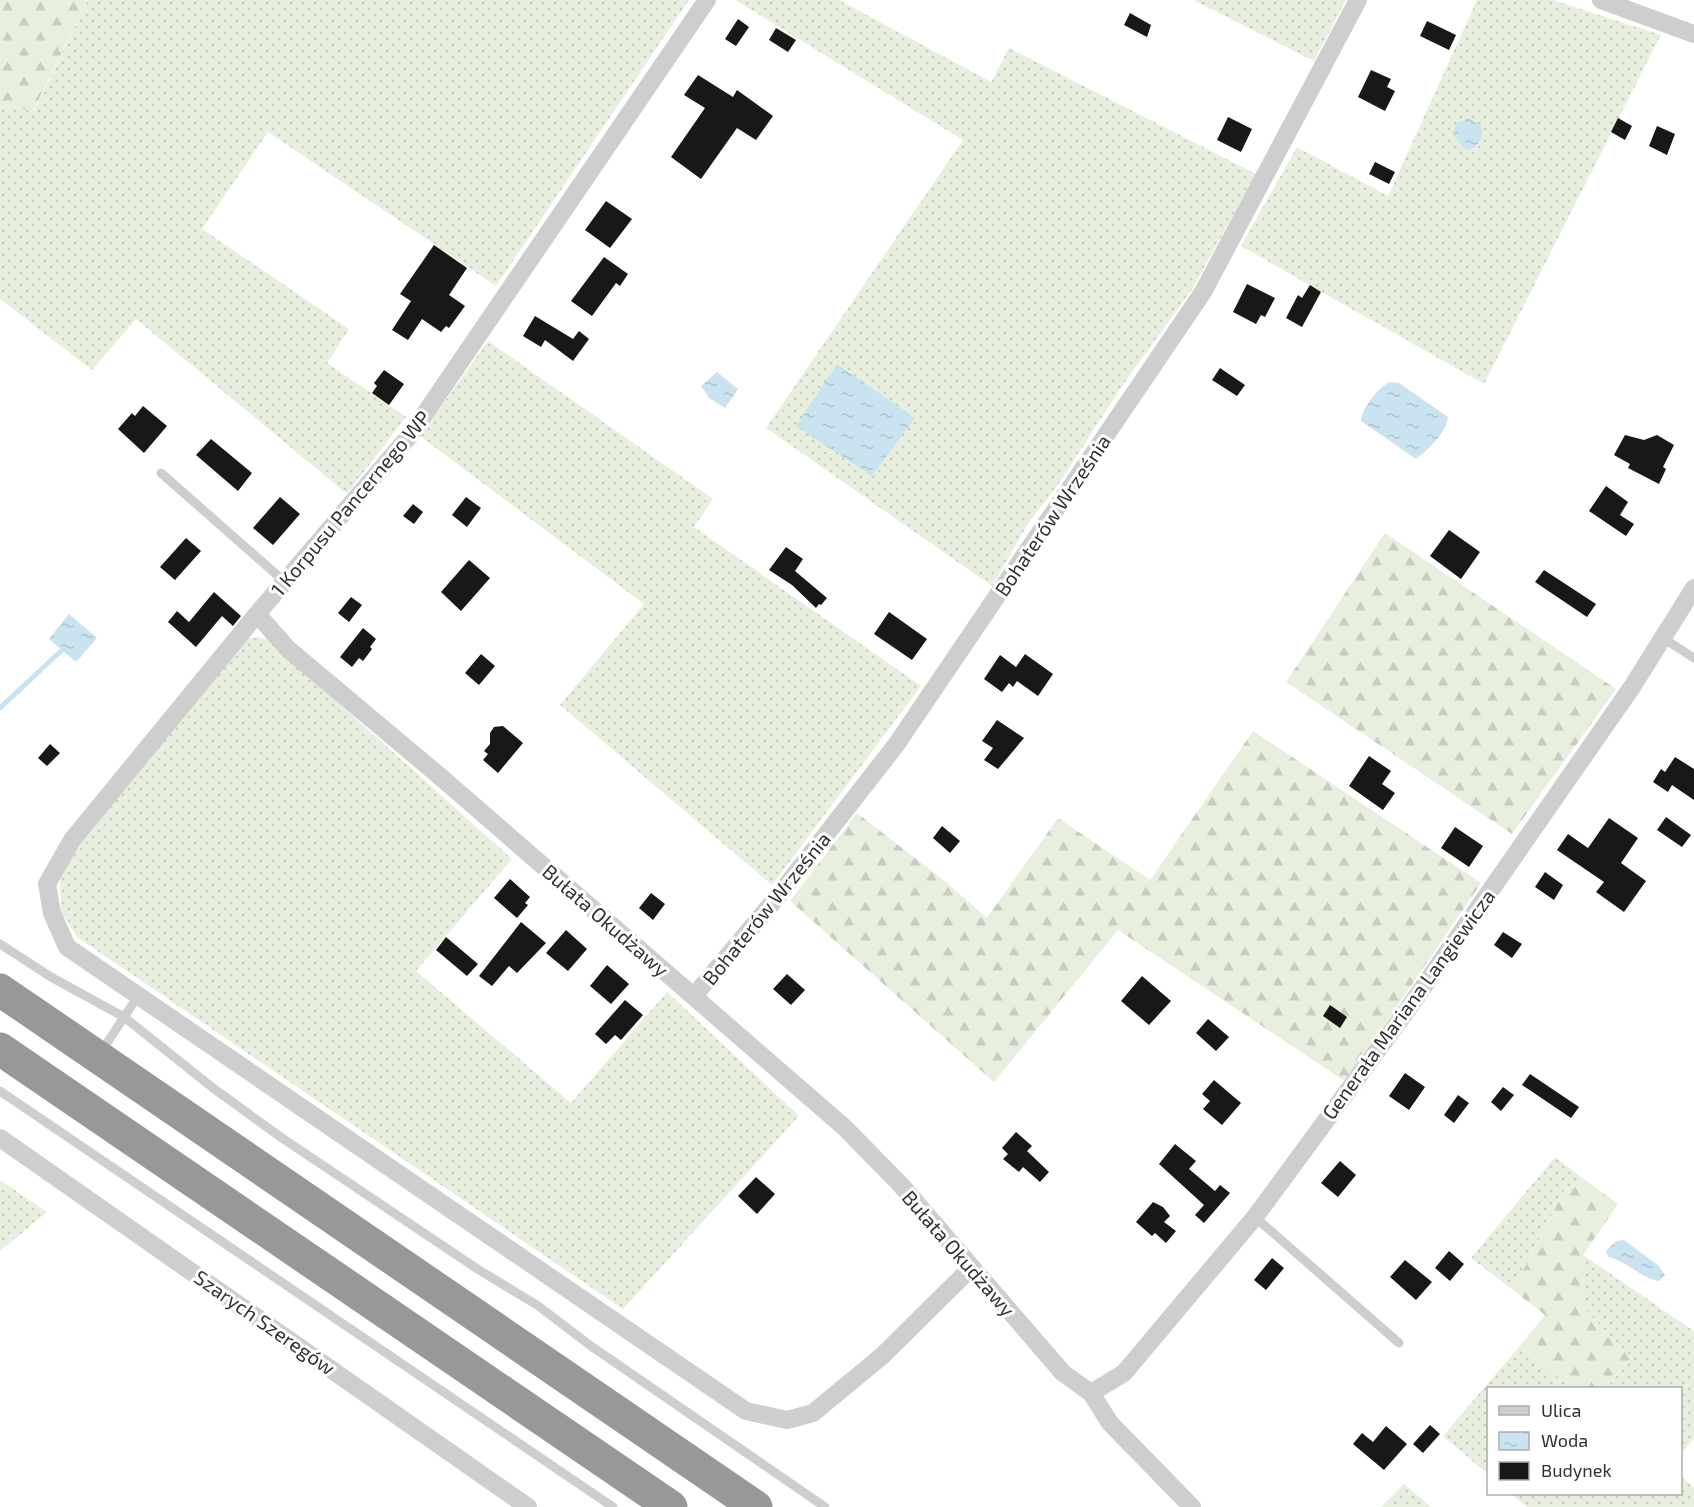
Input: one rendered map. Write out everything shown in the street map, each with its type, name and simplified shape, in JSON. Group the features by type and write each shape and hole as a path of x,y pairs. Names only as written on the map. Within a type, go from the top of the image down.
{"highway":[{"path":"0,990 756,1507"},
{"path":"0,1049 671,1507"}],"street":[{"name":"1 Korpusu Pancernego WP","path":"707,0 411,434 257,614 72,840 47,884 52,913 67,947 746,1411 787,1420 813,1413 882,1356 971,1268"},
{"name":"Bohaterów Września","path":"694,996 793,878 896,746 1196,302 1332,53 1358,0"},
{"path":"1601,0 1694,34"},
{"name":"Generała Mariana Langiewicza","path":"1091,1393 1124,1373 1255,1217 1408,1009 1663,638 1694,588"},
{"name":"Bułata Okudżawy","path":"257,614 288,649 436,773 844,1127 900,1184 1063,1373 1091,1393"},
{"name":"Szarych Szeregów","path":"0,1138 528,1507"},
{"path":"1091,1393 1110,1423 1192,1507"}],"lane":[{"path":"161,473 285,582"},
{"path":"1663,638 1694,658"},
{"path":"0,944 51,977 124,1017 213,1088 282,1138 479,1270 537,1305 591,1346 825,1507"},
{"path":"98,1057 138,996"},
{"path":"0,1091 613,1507"},
{"path":"1255,1217 1399,1342"}],"green space":[{"path":"0,0 88,0 33,111 0,105"},
{"path":"88,0 689,0 496,286 268,132 202,229 349,329 327,363 406,417 347,494 136,319 92,370 0,299 0,105 34,111"},
{"path":"735,0 839,0 991,82 1009,48 1256,174 1193,288 1122,386 1058,485 1029,522 992,586 766,428 963,140"},
{"path":"1193,0 1346,0 1314,61"},
{"path":"1477,0 1553,0 1661,35 1484,384 1241,246 1297,147 1388,196"},
{"path":"488,341 713,499 694,527 921,686 772,885 560,705 644,604 420,436"},
{"path":"1385,533 1616,689 1512,834 1286,682"},
{"path":"258,637 268,640 512,859 416,971 571,1103 667,992 799,1116 623,1309 77,937 61,911 60,881 78,842 243,639"},
{"path":"1253,731 1481,883 1346,1082 1118,930 994,1082 790,901 857,813 947,883 987,918 1058,818 1150,880"},
{"path":"1555,1157 1584,1179 1564,1191 1513,1290 1471,1258"},
{"path":"1584,1179 1618,1204 1583,1255 1583,1307 1631,1358 1607,1387 1571,1387 1519,1347 1545,1315 1513,1290 1564,1191"},
{"path":"0,1180 47,1212 0,1251"},
{"path":"1583,1255 1694,1331 1694,1438 1682,1453 1682,1387 1607,1387 1631,1358 1583,1307"},
{"path":"1519,1347 1571,1387 1487,1387 1487,1473 1443,1436"},
{"path":"1682,1478 1694,1488 1694,1507 1527,1507 1512,1495 1682,1495"},
{"path":"1404,1484 1431,1507 1381,1507"}],"water":[{"path":"1468,118 1481,126 1482,134 1477,144 1467,150 1461,146 1453,132 1457,123"},
{"path":"837,364 915,418 872,476 796,426"},
{"path":"717,372 738,389 725,408 709,398 701,386"},
{"path":"1389,382 1399,383 1448,417 1441,435 1416,459 1361,421 1371,399"},
{"path":"69,614 97,638 76,662 49,639"},
{"path":"1624,1240 1659,1266 1665,1275 1659,1281 1646,1277 1608,1257 1606,1251 1616,1241"}],"building":[{"path":"1130,13 1151,25 1147,37 1124,25"},
{"path":"738,19 749,27 736,46 725,39"},
{"path":"1427,21 1456,35 1449,50 1420,36"},
{"path":"776,28 796,40 788,52 769,40"},
{"path":"1371,70 1391,79 1387,87 1395,91 1385,111 1358,97"},
{"path":"698,75 733,97 737,90 773,116 756,140 737,128 701,179 671,157 705,108 684,95"},
{"path":"1228,117 1252,129 1241,152 1217,140"},
{"path":"1618,118 1632,126 1625,140 1611,132"},
{"path":"1657,126 1675,134 1667,155 1649,146"},
{"path":"1375,162 1395,172 1389,184 1369,174"},
{"path":"606,201 632,219 610,248 585,230"},
{"path":"434,245 467,268 449,295 465,306 449,328 446,326 441,332 422,319 408,340 392,330 411,301 400,294"},
{"path":"604,257 628,274 620,286 616,283 592,316 571,301"},
{"path":"1247,284 1275,298 1265,317 1261,315 1256,324 1233,312"},
{"path":"1310,285 1321,292 1302,327 1286,318 1298,295 1302,298"},
{"path":"535,316 573,339 579,331 589,339 573,361 545,340 541,347 523,336"},
{"path":"1220,368 1245,385 1237,396 1212,380"},
{"path":"384,370 404,384 389,405 372,393 377,386 374,383"},
{"path":"143,406 167,426 144,453 118,429 132,413 135,416"},
{"path":"1625,435 1644,440 1657,435 1674,445 1663,467 1666,469 1659,484 1628,468 1630,464 1614,455"},
{"path":"211,439 252,473 238,491 196,455"},
{"path":"1606,486 1628,502 1620,515 1634,524 1626,536 1589,511"},
{"path":"280,497 300,514 273,545 253,528"},
{"path":"466,497 481,508 467,527 452,515"},
{"path":"413,504 423,512 414,524 403,516"},
{"path":"1449,530 1480,552 1461,579 1430,556"},
{"path":"186,538 201,551 175,580 160,567"},
{"path":"786,547 803,559 795,571 827,598 816,608 792,585 769,570"},
{"path":"469,560 490,578 461,611 441,592"},
{"path":"1544,570 1596,604 1587,617 1535,582"},
{"path":"214,592 241,616 233,626 222,616 196,647 168,622 177,611 189,622"},
{"path":"351,597 362,605 349,622 338,613"},
{"path":"889,612 927,639 912,660 874,634"},
{"path":"363,628 376,639 363,661 359,658 352,667 340,657"},
{"path":"481,654 495,666 479,685 465,673"},
{"path":"1025,654 1053,674 1038,696 1017,681 1013,687 1009,683 1002,692 984,679 1000,655 1016,667"},
{"path":"997,720 1024,738 998,769 984,760 993,748 982,741"},
{"path":"503,726 523,743 498,773 483,760 488,754 484,751 490,744 490,733 494,727"},
{"path":"50,744 60,753 47,766 38,758"},
{"path":"1369,756 1391,771 1382,784 1395,793 1383,810 1349,786"},
{"path":"1675,757 1694,769 1694,800 1672,785 1668,792 1653,782 1661,769 1665,772"},
{"path":"1666,817 1691,835 1682,847 1657,830"},
{"path":"1609,818 1638,838 1621,863 1646,881 1624,912 1596,892 1604,882 1557,850 1568,834 1588,848"},
{"path":"942,826 960,841 950,853 933,838"},
{"path":"1455,827 1483,846 1469,867 1441,848"},
{"path":"1545,872 1563,885 1554,900 1535,887"},
{"path":"510,879 530,897 525,903 528,905 517,918 494,898"},
{"path":"651,893 665,904 653,920 639,908"},
{"path":"521,922 546,943 517,973 509,966 492,986 479,976"},
{"path":"566,930 587,949 568,971 546,953"},
{"path":"1503,932 1522,944 1512,958 1494,945"},
{"path":"446,937 478,964 467,976 436,950"},
{"path":"607,965 629,984 611,1004 590,986"},
{"path":"787,974 805,990 791,1005 773,989"},
{"path":"1142,976 1171,1001 1149,1025 1121,1001"},
{"path":"625,1000 643,1015 621,1040 615,1035 606,1044 595,1034"},
{"path":"1330,1005 1347,1017 1340,1028 1323,1016"},
{"path":"1208,1019 1229,1037 1216,1051 1196,1033"},
{"path":"1405,1073 1425,1087 1409,1110 1389,1096"},
{"path":"1530,1074 1579,1107 1571,1118 1522,1085"},
{"path":"1214,1080 1241,1103 1222,1125 1203,1109 1210,1101 1202,1094"},
{"path":"1503,1087 1514,1095 1501,1111 1491,1102"},
{"path":"1458,1095 1469,1103 1454,1123 1444,1115"},
{"path":"1016,1132 1032,1146 1027,1151 1049,1172 1040,1182 1023,1167 1019,1172 1003,1159 1008,1154 1002,1148"},
{"path":"1175,1144 1196,1161 1189,1169 1215,1191 1220,1185 1230,1193 1204,1223 1195,1215 1204,1205 1159,1164"},
{"path":"1340,1161 1356,1175 1338,1197 1321,1183"},
{"path":"756,1177 775,1194 757,1214 738,1196"},
{"path":"1153,1202 1163,1207 1170,1216 1164,1222 1176,1231 1166,1243 1155,1233 1152,1236 1136,1222"},
{"path":"1449,1251 1464,1264 1450,1281 1435,1268"},
{"path":"1272,1258 1284,1268 1266,1290 1254,1280"},
{"path":"1405,1260 1432,1282 1416,1300 1390,1277"},
{"path":"1430,1425 1440,1434 1423,1453 1413,1444"},
{"path":"1386,1426 1407,1444 1384,1470 1353,1444 1362,1433 1373,1442"}],"waterway":[{"path":"0,708 62,650"}]}
